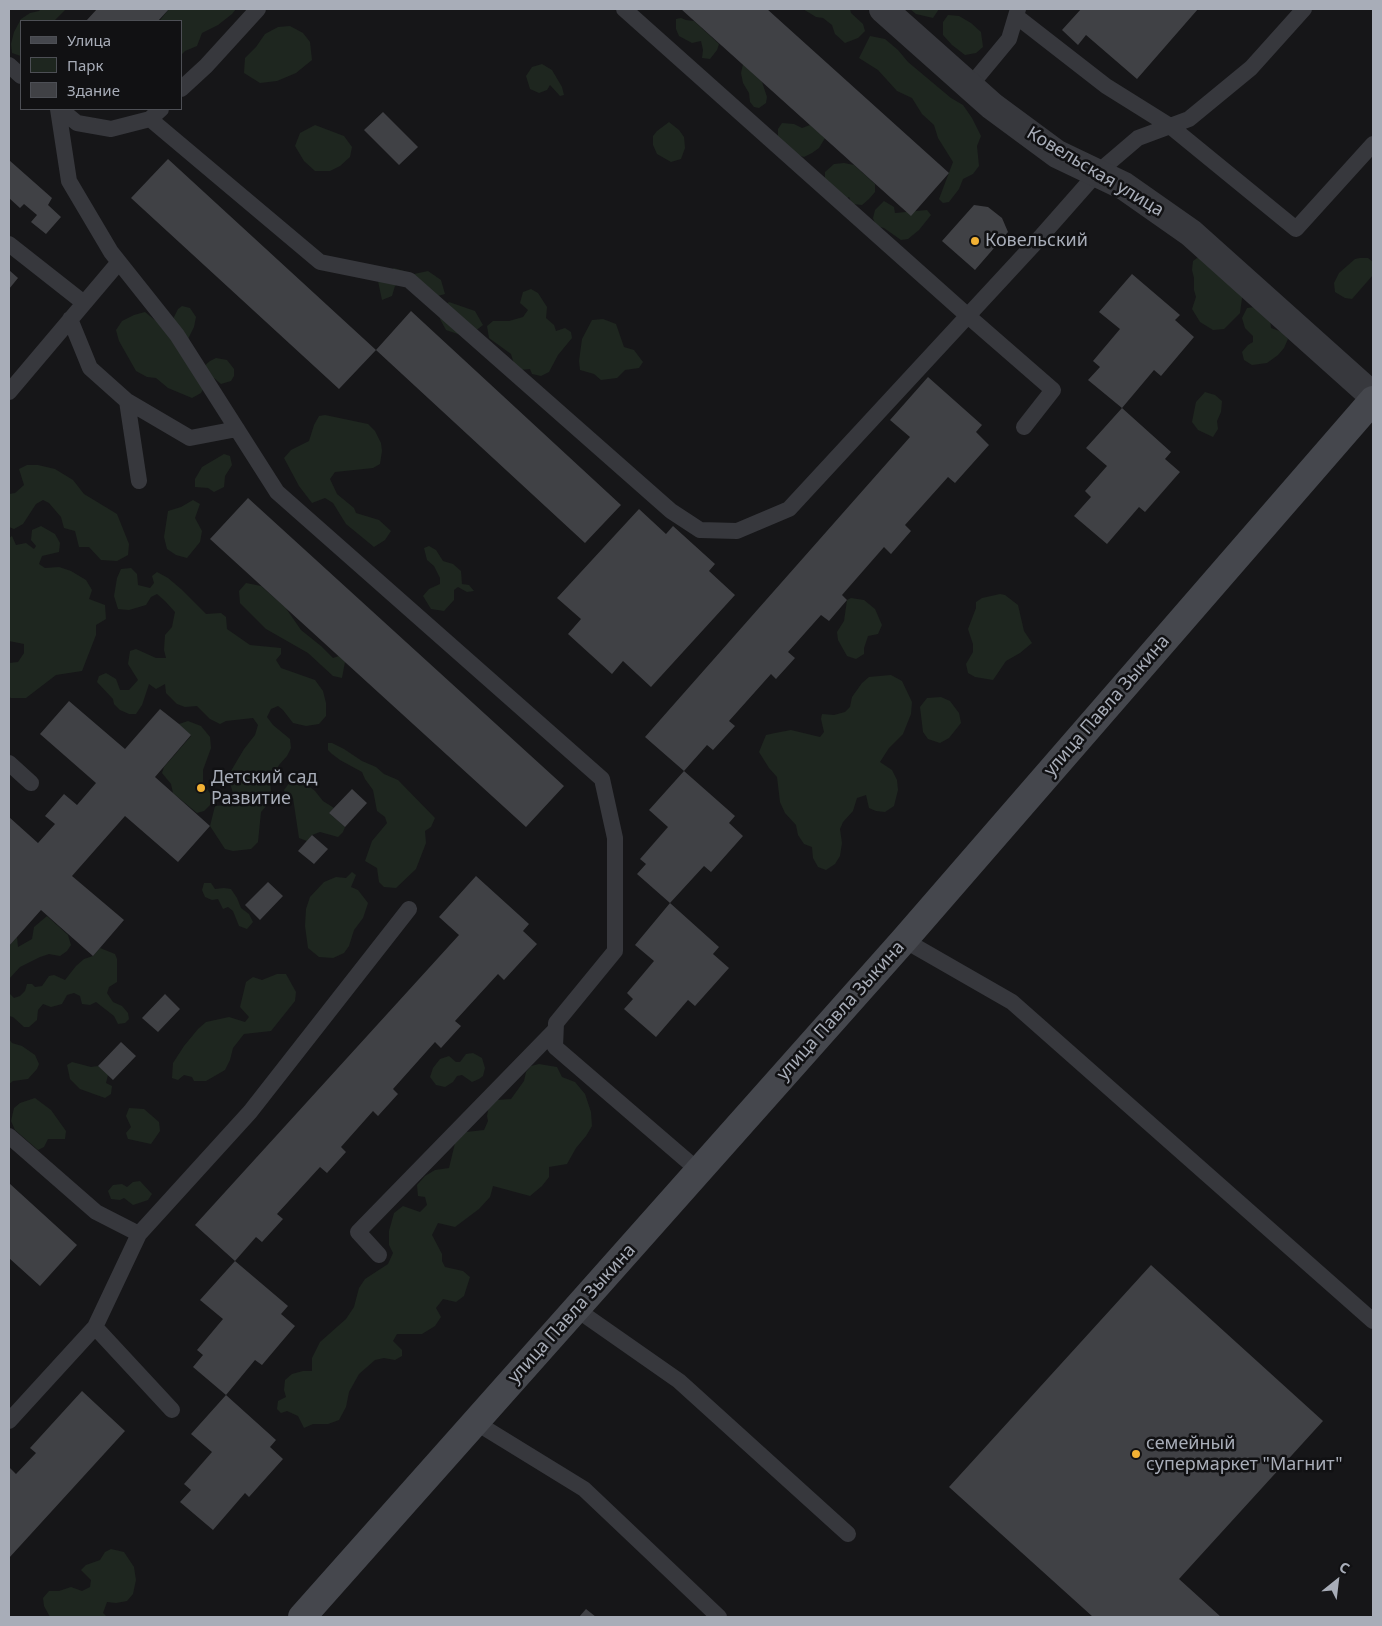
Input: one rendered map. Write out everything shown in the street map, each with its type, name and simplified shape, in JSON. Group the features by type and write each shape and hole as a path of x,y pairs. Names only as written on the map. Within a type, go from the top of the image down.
{"main road":[{"name":"улица Павла Зыкина","path":"302,1617 904,940 1373,400"}],"street":[{"name":"Ковельская улица","path":"884,9 992,106 1057,154 1124,186 1191,233 1373,396"}],"lane":[{"path":"182,89 206,66 258,9"},
{"path":"624,9 1053,390 1024,427"},
{"path":"60,110 77,123 111,129 155,114 320,262 409,280 671,511 700,530 737,531 790,509 1097,173 1138,138 1189,119 1250,68 1304,9"},
{"path":"970,86 1009,39 1017,12 1106,86 1170,126 1296,230 1373,144"},
{"path":"9,65 20,75"},
{"path":"59,110 69,181 111,252 177,334 277,492 602,779 615,838 615,952 556,1023 554,1047 699,1171"},
{"path":"9,244 84,303"},
{"path":"9,392 119,262"},
{"path":"70,319 90,368 127,401 190,438 237,428"},
{"path":"127,401 139,480"},
{"path":"9,763 31,783"},
{"path":"9,1421 95,1327 140,1234 250,1112 409,908"},
{"path":"904,940 1012,1002 1373,1321"},
{"path":"379,1255 358,1232 555,1030"},
{"path":"9,1136 96,1212 140,1234"},
{"path":"576,1309 679,1381 848,1534"},
{"path":"95,1327 172,1410"},
{"path":"475,1422 584,1489 719,1617"}],"green space":[{"path":"41,9 66,9 55,20 20,20 30,13"},
{"path":"169,9 236,9 218,25 202,33 197,46 182,54 182,20 161,19"},
{"path":"803,9 850,9 851,13 863,24 865,31 858,38 845,43 835,34 832,25 823,18 816,17"},
{"path":"910,9 939,9 933,18 916,14"},
{"path":"948,15 959,16 981,32 983,47 976,53 965,55 952,45 943,35 943,22"},
{"path":"681,18 694,21 719,44 710,59 702,58 701,41 692,43 679,36 676,29 676,19"},
{"path":"20,21 20,56 12,53 11,44 14,32"},
{"path":"290,26 303,33 310,42 312,60 296,73 277,81 260,83 244,73 245,58 265,34 278,27"},
{"path":"870,36 885,39 908,62 951,98 963,105 981,136 977,146 979,166 973,174 963,179 959,189 949,202 943,203 939,199 953,162 938,138 934,125 922,114 912,98 897,91 878,70 859,58"},
{"path":"542,64 552,70 562,87 564,95 560,96 550,85 547,90 539,93 530,89 526,76 532,67"},
{"path":"743,64 762,82 767,97 766,103 759,108 754,107 750,102 749,93 743,83 741,73"},
{"path":"669,122 684,137 685,148 681,159 671,162 657,154 653,145 653,136"},
{"path":"782,123 794,124 802,128 810,125 825,138 819,148 812,153 804,157 795,154 778,139 778,129"},
{"path":"315,125 344,136 352,147 350,157 340,166 330,171 315,171 304,161 295,146 300,133"},
{"path":"834,164 854,165 875,184 875,192 862,205 852,204 849,197 844,200 825,182 825,172"},
{"path":"884,201 894,207 895,213 927,210 931,215 919,230 908,239 901,240 884,228 876,226 873,218 875,210"},
{"path":"1200,256 1243,291 1240,313 1224,329 1213,330 1200,322 1192,309 1196,297 1192,270 1193,261"},
{"path":"1368,258 1373,262 1373,275 1352,299 1345,298 1335,292 1334,283 1339,273 1355,259"},
{"path":"394,268 414,274 428,271 441,280 445,294 434,297 404,280 395,286 392,296 382,300 378,281 383,275"},
{"path":"531,289 538,293 547,307 546,318 554,325 556,331 565,328 571,332 572,338 558,355 549,372 541,376 532,374 530,369 519,370 514,364 511,354 489,338 487,326 493,321 509,321 523,317 528,310 520,303 523,292"},
{"path":"449,302 475,311 483,325 470,335 461,335 446,330 440,319 440,308"},
{"path":"182,306 190,308 196,317 187,344 203,367 216,358 227,360 234,369 234,376 231,381 221,384 214,378 207,382 201,393 192,398 168,388 156,378 147,377 136,371 119,341 116,330 122,321 145,312 156,321 173,319 178,309"},
{"path":"1255,307 1270,319 1271,328 1282,332 1288,339 1278,355 1267,363 1252,365 1244,360 1242,352 1253,342 1253,336 1245,328 1242,318 1247,308"},
{"path":"603,319 616,324 624,347 634,350 643,362 639,368 625,370 617,378 601,380 594,374 580,370 579,361 582,339 592,320"},
{"path":"1205,392 1215,395 1222,401 1221,412 1217,421 1218,429 1213,437 1198,430 1192,422 1196,402"},
{"path":"325,415 368,424 375,431 381,443 380,464 373,468 335,472 330,479 337,494 354,508 356,513 379,520 391,531 385,540 374,547 346,524 333,503 325,498 312,503 299,486 284,458 291,450 309,441 319,416"},
{"path":"224,454 230,456 232,465 225,476 224,487 214,492 208,488 195,487 195,479 202,467"},
{"path":"27,465 38,465 55,469 73,480 84,494 117,514 129,544 128,555 117,561 101,560 89,547 79,547 75,531 64,528 61,517 49,503 43,500 36,504 23,524 14,529 9,527 9,494 15,493 24,485 19,469"},
{"path":"193,500 200,504 195,518 202,531 200,542 187,558 176,555 167,549 164,537 168,511 181,507"},
{"path":"41,526 55,534 60,543 59,552 42,556 39,564 45,568 59,567 71,571 86,580 92,590 89,599 105,605 106,619 96,625 96,635 82,671 56,675 26,698 11,698 9,697 9,663 18,662 24,653 24,644 9,641 9,538 12,536 16,545 26,543 34,549 36,546 31,540 32,530"},
{"path":"429,546 436,550 443,561 453,564 461,571 462,584 469,585 474,591 467,592 458,587 454,590 454,600 444,611 431,609 423,596 429,589 440,584 440,578 434,566 427,560 424,548"},
{"path":"131,568 137,574 138,585 150,588 154,583 152,576 157,572 168,578 206,614 221,613 226,617 227,629 250,645 281,648 281,654 276,660 281,668 315,680 323,691 326,703 326,716 319,724 306,726 293,723 278,706 271,709 267,717 273,725 290,739 291,748 270,781 271,792 278,796 276,803 268,804 261,812 258,842 251,849 233,851 225,849 210,826 215,806 227,805 234,797 228,776 255,735 258,725 253,718 226,721 220,724 210,719 197,706 185,707 177,704 166,693 165,684 156,689 149,684 142,705 136,714 129,714 120,710 114,704 113,699 97,682 99,676 106,673 116,679 120,690 129,690 138,680 128,664 130,651 136,649 156,658 166,658 164,650 165,635 172,627 175,612 165,601 157,594 151,597 146,605 129,610 118,609 114,596 117,578 121,569"},
{"path":"246,583 261,586 285,607 301,630 333,658 339,656 345,662 342,678 333,676 308,653 266,629 240,603 239,591"},
{"path":"1000,594 1005,595 1018,605 1024,631 1032,643 1006,661 993,680 975,677 968,673 966,664 973,652 973,644 968,629 976,608 976,602 982,598"},
{"path":"851,598 864,600 875,609 882,625 878,634 868,636 864,654 856,659 847,656 838,640 837,632 844,621 847,600"},
{"path":"891,675 902,681 912,702 911,714 903,734 889,748 880,762 892,770 897,780 898,790 894,806 885,812 876,811 869,808 866,795 857,798 853,811 843,822 840,829 842,843 840,856 835,864 826,870 818,867 813,858 812,847 804,844 798,835 796,825 785,813 780,802 777,777 759,752 766,735 791,730 820,737 824,732 821,719 822,714 834,715 845,712 850,707 852,697 869,677"},
{"path":"941,697 950,701 959,713 961,723 949,738 940,743 928,739 923,732 920,707 927,698"},
{"path":"188,721 201,726 210,737 211,748 203,770 203,783 212,796 212,803 204,811 197,813 173,793 171,784 162,773 164,767 191,736 179,724"},
{"path":"328,743 344,749 362,761 376,767 384,774 398,780 435,818 431,827 425,831 426,843 416,869 396,888 384,887 379,882 377,868 365,861 372,841 387,823 385,817 377,811 373,790 362,772 340,760 328,750"},
{"path":"290,782 305,783 323,801 334,808 329,813 345,827 338,837 320,832 312,835 307,841 299,838 293,798 286,797 284,790"},
{"path":"352,872 356,875 351,887 358,890 368,903 363,918 354,930 349,946 344,953 333,958 319,957 308,948 305,926 306,909 310,897 324,882 336,877 346,878"},
{"path":"204,883 211,883 215,889 231,889 241,908 249,914 253,922 247,929 239,926 233,911 228,907 223,909 218,899 212,900 205,897 202,890"},
{"path":"47,916 68,935 71,945 60,956 49,954 20,967 9,979 9,946 17,937 18,947 32,939 34,927"},
{"path":"100,948 115,954 117,959 117,982 109,987 107,993 113,1002 122,1006 128,1013 129,1019 125,1023 118,1024 114,1016 96,1002 90,1005 82,1004 80,996 74,993 67,995 62,1004 51,1007 43,1004 38,1010 37,1020 29,1027 24,1027 13,1017 9,1016 9,993 14,998 20,996 25,991 27,984 32,984 35,987 42,986 49,976 54,975 65,980 76,966 84,959 93,956"},
{"path":"277,974 286,974 296,992 295,1001 271,1031 244,1034 233,1048 225,1070 206,1081 194,1081 192,1077 184,1075 178,1080 172,1078 173,1063 198,1029 206,1022 229,1017 245,1022 249,1017 240,1007 246,982 253,977 262,980"},
{"path":"9,1039 12,1043 22,1046 35,1055 39,1064 28,1079 13,1081 9,1084"},
{"path":"473,1053 482,1058 485,1068 483,1076 479,1079 472,1082 462,1075 457,1076 453,1082 445,1087 436,1085 430,1077 433,1068 440,1059 449,1056 456,1062 460,1062 466,1054"},
{"path":"72,1062 91,1067 98,1066 108,1075 106,1083 112,1086 111,1094 105,1098 80,1089 70,1079 67,1065"},
{"path":"539,1064 557,1067 562,1077 575,1082 585,1094 591,1112 592,1126 567,1164 549,1167 549,1177 530,1196 493,1186 490,1197 479,1209 455,1227 438,1223 432,1235 442,1254 442,1261 445,1267 463,1271 470,1277 464,1296 456,1302 443,1299 436,1308 441,1317 435,1326 422,1334 397,1334 393,1341 402,1350 402,1356 395,1360 384,1358 375,1360 359,1374 349,1392 346,1407 339,1420 328,1424 313,1424 304,1428 298,1416 287,1411 281,1413 277,1409 278,1401 286,1397 284,1390 285,1380 292,1374 312,1371 312,1358 320,1342 346,1319 354,1307 359,1288 365,1279 388,1264 393,1253 389,1245 389,1231 394,1213 403,1206 420,1212 427,1205 425,1197 418,1196 417,1185 425,1176 435,1170 449,1168 456,1139 466,1132 484,1130 488,1121 489,1106 497,1100 511,1099 524,1081 526,1072 531,1066"},
{"path":"35,1098 51,1110 66,1131 65,1139 48,1139 44,1147 38,1150 15,1130 11,1121 14,1108 20,1103"},
{"path":"129,1108 144,1109 159,1122 160,1131 151,1144 128,1139 126,1133 131,1127 126,1116"},
{"path":"140,1181 152,1194 148,1200 133,1205 124,1198 120,1200 111,1199 108,1191 113,1185 122,1184 127,1187 133,1182"},
{"path":"111,1549 124,1552 134,1567 136,1580 133,1594 127,1601 107,1602 103,1613 107,1617 50,1617 44,1606 43,1598 49,1591 59,1591 71,1587 82,1591 90,1587 91,1580 81,1570 86,1565 100,1560 105,1552"}],"building":[{"path":"97,9 169,9 159,20 87,20"},
{"path":"681,9 767,9 949,173 911,216"},
{"path":"1081,9 1198,9 1137,79 1086,35 1078,45 1062,30"},
{"path":"383,112 418,147 399,165 364,130"},
{"path":"168,159 376,350 339,389 131,198"},
{"path":"9,160 52,198 48,205 61,217 46,234 31,222 37,215 24,204 20,208 9,198"},
{"path":"974,205 988,207 1002,218 1008,232 975,270 942,241"},
{"path":"9,270 18,278 9,289"},
{"path":"1132,274 1180,315 1175,320 1194,337 1161,376 1154,370 1122,408 1088,380 1100,367 1093,361 1120,329 1099,312"},
{"path":"411,311 621,505 585,543 376,350"},
{"path":"928,377 982,425 976,432 989,445 955,483 948,477 905,525 911,531 891,554 884,547 842,595 847,600 829,621 821,615 788,652 795,658 776,679 771,674 729,721 735,726 713,750 707,745 684,771 645,737 910,437 890,420"},
{"path":"1122,408 1171,452 1165,459 1180,472 1145,512 1139,507 1107,544 1074,516 1091,497 1085,491 1107,466 1086,448"},
{"path":"248,498 564,786 526,827 210,539"},
{"path":"639,509 666,534 673,526 715,564 709,571 735,595 651,687 623,661 612,674 568,634 581,619 557,598"},
{"path":"69,701 125,749 160,709 179,724 191,735 155,777 210,826 178,862 125,816 72,876 124,920 93,956 41,910 9,946 9,817 38,843 55,824 45,816 64,794 77,805 96,783 40,734"},
{"path":"684,771 735,816 729,823 743,836 711,872 704,866 670,903 637,874 646,864 640,859 668,827 649,810"},
{"path":"352,789 367,803 345,827 329,813"},
{"path":"312,835 328,849 314,864 298,851"},
{"path":"476,876 529,924 523,931 537,944 504,980 498,974 455,1021 461,1026 441,1048 435,1042 393,1089 398,1094 378,1116 373,1111 341,1147 346,1152 327,1173 320,1167 277,1214 283,1219 262,1242 256,1237 235,1261 195,1225 459,935 439,917"},
{"path":"268,882 283,896 260,920 245,905"},
{"path":"670,903 719,947 713,954 729,968 695,1006 688,1000 656,1037 624,1009 633,999 627,993 654,961 635,945"},
{"path":"165,994 180,1009 158,1032 142,1018"},
{"path":"121,1042 136,1056 113,1080 98,1066"},
{"path":"9,1183 77,1245 40,1286 9,1258"},
{"path":"235,1261 288,1306 281,1314 295,1326 262,1365 255,1360 226,1395 193,1367 203,1355 197,1350 223,1319 200,1300"},
{"name":"семейный супермаркет \"Магнит\"","path":"1151,1265 1323,1421 1179,1579 1221,1617 1093,1617 949,1487"},
{"path":"82,1391 125,1431 9,1558 9,1467 16,1474 36,1453 30,1448"},
{"path":"226,1395 276,1440 270,1447 283,1459 249,1497 245,1493 213,1530 180,1502 191,1490 184,1484 212,1452 191,1434"},
{"path":"586,1609 596,1617 579,1617"}],"place":[{"name":"Ковельский","path":"975,241"},
{"name":"Детский сад Развитие","path":"201,788"},
{"name":"семейный супермаркет \"Магнит\"","path":"1136,1454"}]}
